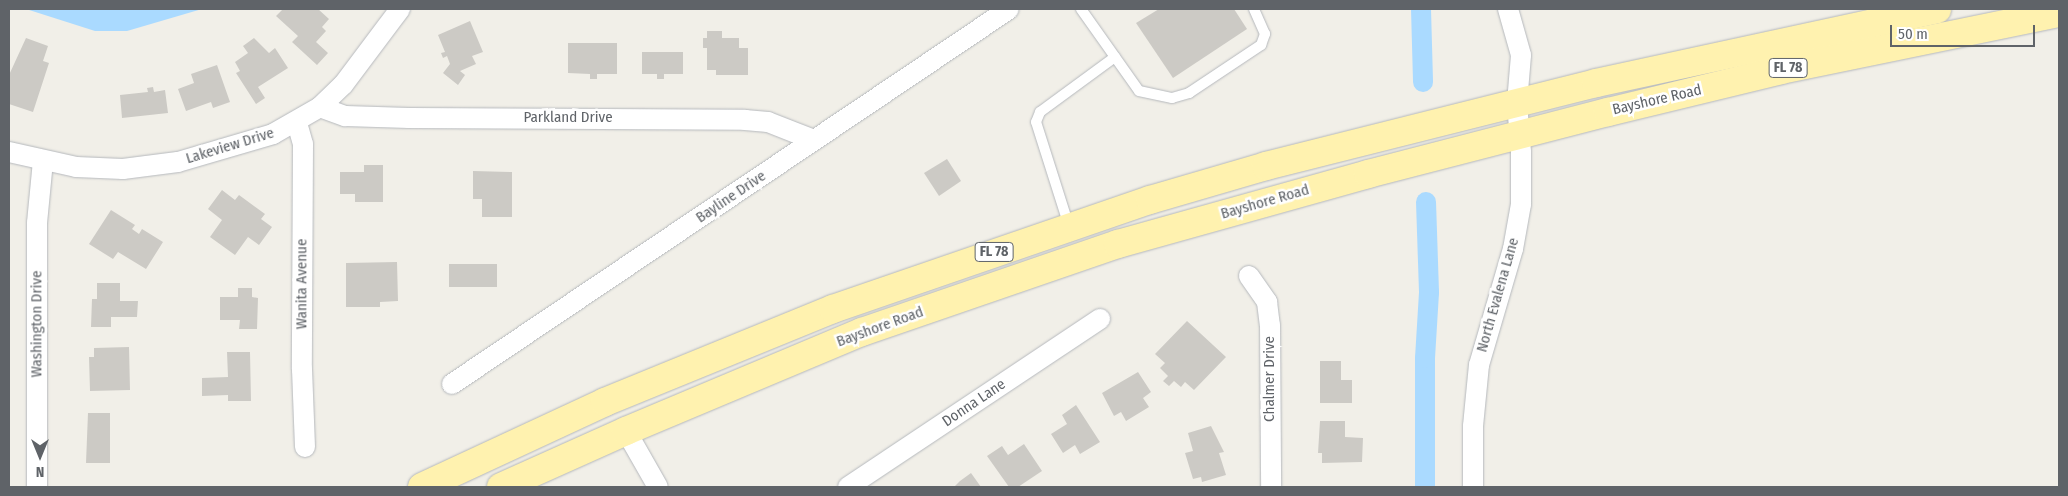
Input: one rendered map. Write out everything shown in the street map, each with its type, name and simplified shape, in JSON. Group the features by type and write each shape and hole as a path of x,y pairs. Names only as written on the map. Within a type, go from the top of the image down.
{"main road":[{"name":"Bayshore Road","path":"422,487 605,402 833,309 1069,226 1266,166 1517,103 1937,9"},
{"name":"Bayshore Road","path":"501,487 626,431 862,332 1118,244 1520,134 1780,70 2059,12"}],"street":[{"name":"Lakeview Drive","path":"9,152 43,161 97,169 152,167 228,148 297,122 320,107 343,85 400,9"},
{"name":"Bayline Drive","path":"452,384 1009,9"},
{"name":"North Evalena Lane","path":"1473,487 1473,426 1478,365 1513,249 1521,204 1520,134 1517,103 1521,56 1508,9"},
{"name":"Parkland Drive","path":"320,107 345,116 745,120 768,122 814,140"},
{"name":"Wanita Avenue","path":"297,122 303,144 302,369 305,447"},
{"name":"Washington Drive","path":"37,487 37,223 43,161"},
{"name":"Chalmer Drive","path":"1249,276 1267,302 1270,325 1271,487"},
{"name":"Donna Lane","path":"848,487 1100,320"},
{"path":"626,431 658,487"}],"lane":[{"path":"1081,9 1139,91 1172,98 1189,93 1261,45 1265,34 1254,9"},
{"path":"1069,226 1036,122 1040,112 1116,57"}],"water":[{"path":"26,9 202,9 127,31 95,31"}],"building":[{"path":"283,9 318,9 329,19 322,27 326,31 316,42 328,53 317,65 292,42 298,36 276,16"},
{"path":"1159,9 1234,9 1247,29 1173,78 1136,23"},
{"path":"470,21 483,52 472,56 476,64 460,71 465,75 458,85 443,73 450,64 447,56 443,58 441,53 445,52 438,35"},
{"path":"707,31 722,31 722,38 739,38 739,48 748,48 748,75 716,75 716,70 707,70 707,48 703,48 703,38 707,38"},
{"path":"26,38 48,46 43,61 49,63 33,112 9,104 9,75"},
{"path":"254,38 269,53 275,48 288,68 258,87 265,98 256,104 236,73 240,71 235,62 248,53 243,46"},
{"path":"568,43 617,43 617,74 597,74 597,79 590,79 590,74 568,73"},
{"path":"642,52 683,52 683,74 664,74 664,79 657,79 657,74 642,74"},
{"path":"217,65 230,102 213,108 211,102 186,111 178,89 194,83 191,74"},
{"path":"153,87 154,92 165,90 168,113 122,118 120,95 148,92 147,88"},
{"path":"947,159 961,181 939,196 924,173"},
{"path":"364,165 383,165 383,202 355,202 355,194 340,194 340,172 364,172"},
{"path":"473,171 512,172 512,217 482,217 482,199 473,199"},
{"path":"222,190 235,200 239,195 265,214 261,219 272,227 259,245 248,237 235,255 210,237 222,220 208,209"},
{"path":"111,210 135,225 132,229 139,234 142,229 163,242 146,269 118,252 113,259 89,244"},
{"path":"397,262 398,301 380,302 380,307 346,307 346,263"},
{"path":"449,264 497,264 497,287 449,287"},
{"path":"97,283 120,283 120,301 138,301 137,317 111,317 111,327 91,327 92,299 97,299"},
{"path":"238,288 252,288 252,297 258,298 257,329 239,329 240,320 220,320 220,297 238,297"},
{"path":"1187,321 1226,357 1194,390 1185,382 1181,387 1174,381 1169,386 1163,381 1168,376 1160,368 1165,363 1155,354"},
{"path":"129,347 130,390 90,391 89,357 94,357 94,348"},
{"path":"227,352 250,352 251,401 228,401 228,395 202,396 202,378 228,377"},
{"path":"1320,361 1341,361 1341,380 1352,380 1352,403 1320,403"},
{"path":"1138,372 1151,392 1143,398 1149,407 1126,421 1121,412 1114,416 1102,393"},
{"path":"1076,405 1100,442 1080,454 1075,445 1063,453 1051,434 1067,424 1062,415"},
{"path":"88,413 110,413 110,463 86,463"},
{"path":"1320,421 1345,421 1345,437 1363,438 1362,462 1322,463 1322,453 1318,453"},
{"path":"1211,426 1224,452 1219,453 1226,475 1202,482 1201,477 1193,479 1185,453 1193,451 1188,433"},
{"path":"1024,444 1042,471 1018,487 1009,487 987,456 1002,446 1008,455"},
{"path":"971,473 981,487 954,487 960,481"}],"waterway":[{"path":"1421,9 1423,82"},
{"path":"1425,487 1425,358 1429,292 1426,202"}]}
